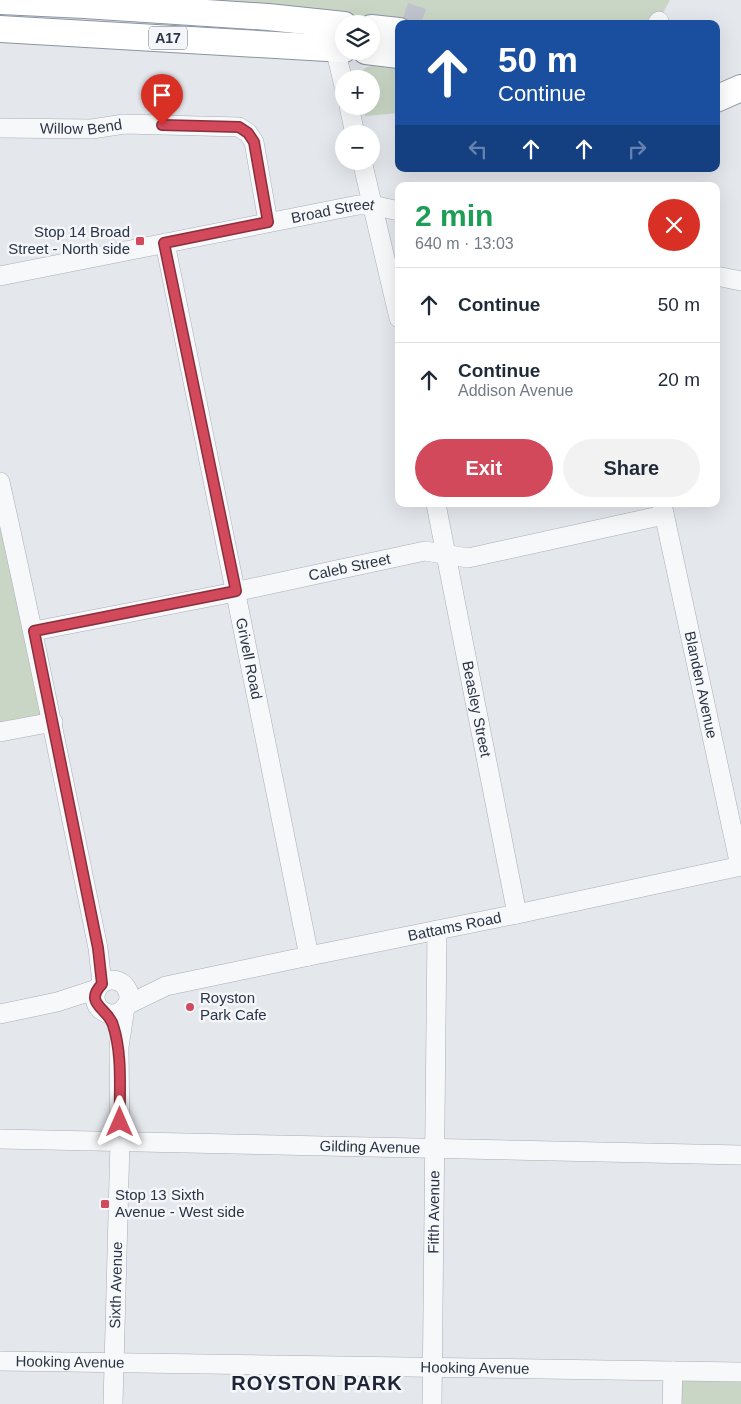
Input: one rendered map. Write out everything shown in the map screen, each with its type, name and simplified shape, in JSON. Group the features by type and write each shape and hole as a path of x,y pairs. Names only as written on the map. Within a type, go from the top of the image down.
{"highway":[{"name":"A17","path":"0,1 94,5 335,35"},
{"name":"A17","path":"0,29 335,36"},
{"path":"380,29 395,31"},
{"path":"720,80 741,83"},
{"path":"720,97 741,88"},
{"path":"720,104 741,108"}],"street":[{"name":"Willow Bend","path":"0,128 92,129 124,124 239,127 248,133 254,142 268,222"},
{"path":"364,170 395,301"},
{"name":"Broad Street","path":"0,276 358,205 395,210"},
{"name":"Grivell Road","path":"164,243 236,591 308,956"},
{"path":"720,277 741,281"},
{"path":"0,482 34,631 98,948 109,984 129,994 126,1006 122,1011 114,1014 104,1011 95,1000 109,984"},
{"name":"Beasley Street","path":"437,507 518,914"},
{"name":"Caleb Street","path":"34,631 424,551 468,558 663,509"},
{"name":"Blanden Avenue","path":"663,509 741,866"},
{"path":"0,732 52,722"},
{"name":"Battams Road","path":"0,1014 57,1002 109,984 166,986 741,866"},
{"name":"Fifth Avenue","path":"432,1404 437,930"},
{"name":"Battams Road","path":"126,1006 166,986"},
{"name":"Battams Road","path":"57,1002 104,1011"},
{"name":"Sixth Avenue","path":"114,1404 120,1141 119,1047 126,1006"},
{"name":"Sixth Avenue","path":"104,1011 113,1024 119,1047"},
{"name":"Gilding Avenue","path":"0,1139 741,1155"},
{"name":"Hooking Avenue","path":"0,1361 741,1372"},
{"path":"672,1404 673,1371"}],"green space":[{"path":"0,0 670,0 659,20 395,20 395,24 380,24 380,15 335,15 335,23"},
{"path":"373,66 395,69 395,113 380,115 380,70 363,70"},
{"path":"0,482 53,722 0,732"},
{"path":"673,1371 741,1372 741,1404 672,1404"}],"tunnel":[{"path":"412,20 419,0"}],"place":[{"name":"Stop 14 Broad Street - North side","path":"140,241"},
{"name":"Royston Park Cafe","path":"190,1007"},
{"name":"Stop 13 Sixth Avenue - West side","path":"105,1204"}],"district":[{"name":"ROYSTON PARK","path":"317,1383"}],"route":[{"path":"120,1122 119,1047 110,1018 103,1012 95,1000 97,989 102,984 98,962 98,948 34,631 236,591 164,243 268,222 254,142 248,133 239,127 162,125"}]}
